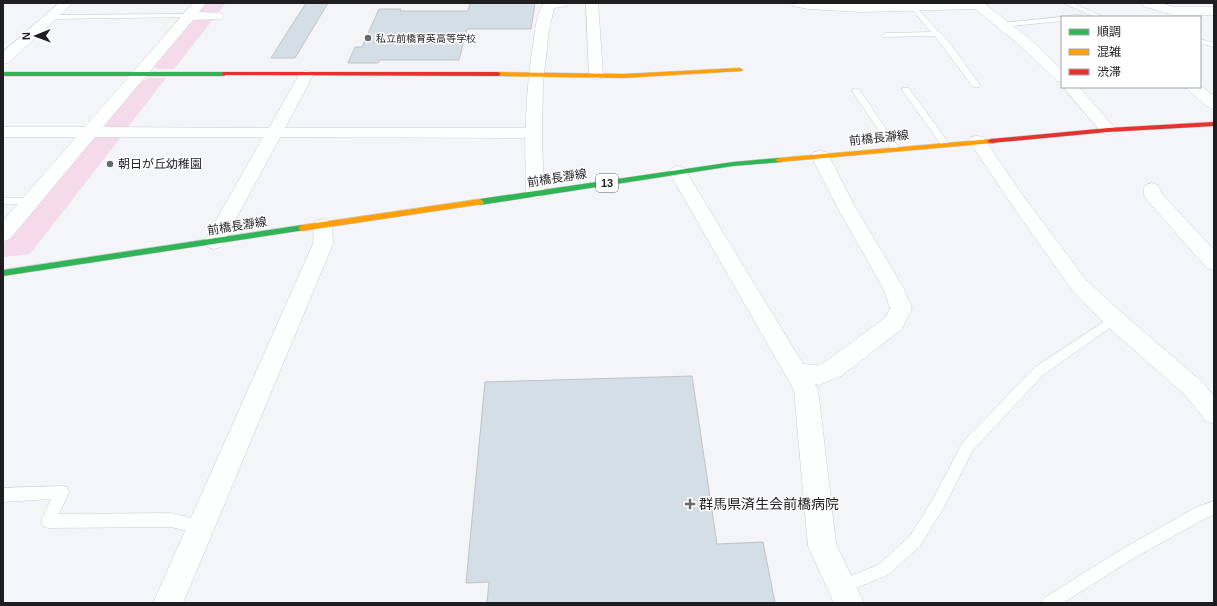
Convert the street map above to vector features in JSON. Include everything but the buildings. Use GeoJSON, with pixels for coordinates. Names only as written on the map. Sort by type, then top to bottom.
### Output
{"type":"FeatureCollection","features":[{"type":"Feature","properties":{"kind":"main road"},"geometry":{"type":"LineString","coordinates":[[3,74],[140,73],[306,75],[596,75],[695,74],[740,70]]}},
{"type":"Feature","properties":{"kind":"main road","name":"前橋長瀞線"},"geometry":{"type":"LineString","coordinates":[[3,274],[733,164],[895,148],[1108,130],[1212,126]]}},
{"type":"Feature","properties":{"kind":"street"},"geometry":{"type":"LineString","coordinates":[[3,60],[67,3]]}},
{"type":"Feature","properties":{"kind":"street"},"geometry":{"type":"LineString","coordinates":[[3,234],[200,3]]}},
{"type":"Feature","properties":{"kind":"street"},"geometry":{"type":"LineString","coordinates":[[535,193],[533,133],[537,75],[536,69],[543,24],[548,6],[562,3]]}},
{"type":"Feature","properties":{"kind":"street"},"geometry":{"type":"LineString","coordinates":[[592,3],[596,75]]}},
{"type":"Feature","properties":{"kind":"street"},"geometry":{"type":"LineString","coordinates":[[798,3],[848,7],[896,5],[913,7],[978,5],[1027,44],[1061,77]]}},
{"type":"Feature","properties":{"kind":"street"},"geometry":{"type":"LineString","coordinates":[[1148,3],[1173,11],[1210,9]]}},
{"type":"Feature","properties":{"kind":"street"},"geometry":{"type":"LineString","coordinates":[[189,16],[216,16]]}},
{"type":"Feature","properties":{"kind":"street"},"geometry":{"type":"LineString","coordinates":[[214,242],[306,75]]}},
{"type":"Feature","properties":{"kind":"street"},"geometry":{"type":"LineString","coordinates":[[1072,88],[1108,130]]}},
{"type":"Feature","properties":{"kind":"street"},"geometry":{"type":"LineString","coordinates":[[1194,88],[1214,104]]}},
{"type":"Feature","properties":{"kind":"street"},"geometry":{"type":"LineString","coordinates":[[3,132],[533,133]]}},
{"type":"Feature","properties":{"kind":"street"},"geometry":{"type":"LineString","coordinates":[[977,141],[1069,273],[1087,294],[1210,403]]}},
{"type":"Feature","properties":{"kind":"street"},"geometry":{"type":"LineString","coordinates":[[796,373],[819,375],[833,369],[894,323],[901,308],[893,287],[845,205],[820,156]]}},
{"type":"Feature","properties":{"kind":"street"},"geometry":{"type":"LineString","coordinates":[[678,172],[806,389],[822,546],[845,595]]}},
{"type":"Feature","properties":{"kind":"street"},"geometry":{"type":"LineString","coordinates":[[1152,189],[1154,196],[1214,263]]}},
{"type":"Feature","properties":{"kind":"street"},"geometry":{"type":"LineString","coordinates":[[168,603],[323,244],[323,226]]}},
{"type":"Feature","properties":{"kind":"lane"},"geometry":{"type":"LineString","coordinates":[[1066,3],[1098,16]]}},
{"type":"Feature","properties":{"kind":"lane"},"geometry":{"type":"LineString","coordinates":[[913,7],[937,34],[976,85]]}},
{"type":"Feature","properties":{"kind":"lane"},"geometry":{"type":"LineString","coordinates":[[52,17],[189,16]]}},
{"type":"Feature","properties":{"kind":"lane"},"geometry":{"type":"LineString","coordinates":[[1002,25],[1061,18]]}},
{"type":"Feature","properties":{"kind":"lane"},"geometry":{"type":"LineString","coordinates":[[886,35],[937,34]]}},
{"type":"Feature","properties":{"kind":"lane"},"geometry":{"type":"LineString","coordinates":[[1201,42],[1214,45]]}},
{"type":"Feature","properties":{"kind":"lane"},"geometry":{"type":"LineString","coordinates":[[906,90],[945,144]]}},
{"type":"Feature","properties":{"kind":"lane"},"geometry":{"type":"LineString","coordinates":[[856,91],[895,148]]}},
{"type":"Feature","properties":{"kind":"lane"},"geometry":{"type":"LineString","coordinates":[[3,201],[31,201]]}},
{"type":"Feature","properties":{"kind":"lane"},"geometry":{"type":"LineString","coordinates":[[845,595],[883,570],[915,541],[939,502],[968,446],[1039,371],[1114,318]]}},
{"type":"Feature","properties":{"kind":"lane"},"geometry":{"type":"LineString","coordinates":[[3,495],[62,492],[48,520],[171,520],[201,528]]}},
{"type":"Feature","properties":{"kind":"lane"},"geometry":{"type":"LineString","coordinates":[[1050,603],[1129,553],[1202,512],[1214,508]]}},
{"type":"Feature","properties":{"kind":"shaded area"},"geometry":{"type":"Polygon","coordinates":[[[206,3],[226,3],[219,12],[199,11],[206,3]]]}},
{"type":"Feature","properties":{"kind":"shaded area"},"geometry":{"type":"Polygon","coordinates":[[[214,18],[174,69],[157,69],[153,66],[191,21],[196,19],[214,18]]]}},
{"type":"Feature","properties":{"kind":"shaded area"},"geometry":{"type":"Polygon","coordinates":[[[150,78],[166,78],[128,127],[107,128],[105,124],[141,81],[150,78]]]}},
{"type":"Feature","properties":{"kind":"shaded area"},"geometry":{"type":"Polygon","coordinates":[[[99,136],[121,137],[30,254],[3,257],[3,244],[89,140],[99,136]]]}},
{"type":"Feature","properties":{"kind":"traffic: fast"},"geometry":{"type":"LineString","coordinates":[[3,74],[224,74]]}},
{"type":"Feature","properties":{"kind":"traffic: fast"},"geometry":{"type":"LineString","coordinates":[[480,202],[733,164],[779,160]]}},
{"type":"Feature","properties":{"kind":"traffic: fast"},"geometry":{"type":"LineString","coordinates":[[3,273],[302,228]]}},
{"type":"Feature","properties":{"kind":"traffic: slow"},"geometry":{"type":"LineString","coordinates":[[498,74],[623,76],[740,70]]}},
{"type":"Feature","properties":{"kind":"traffic: slow"},"geometry":{"type":"LineString","coordinates":[[779,160],[991,141]]}},
{"type":"Feature","properties":{"kind":"traffic: slow"},"geometry":{"type":"LineString","coordinates":[[302,228],[480,202]]}},
{"type":"Feature","properties":{"kind":"traffic: jam"},"geometry":{"type":"LineString","coordinates":[[224,74],[498,74]]}},
{"type":"Feature","properties":{"kind":"traffic: jam"},"geometry":{"type":"LineString","coordinates":[[991,141],[1108,130],[1214,124]]}},
{"type":"Feature","properties":{"kind":"place","name":"私立前橋育英高等学校"},"geometry":{"type":"Point","coordinates":[368,38]}},
{"type":"Feature","properties":{"kind":"place","name":"朝日が丘幼稚園"},"geometry":{"type":"Point","coordinates":[110,164]}},
{"type":"Feature","properties":{"kind":"place","name":"群馬県済生会前橋病院"},"geometry":{"type":"Point","coordinates":[690,504]}}]}
